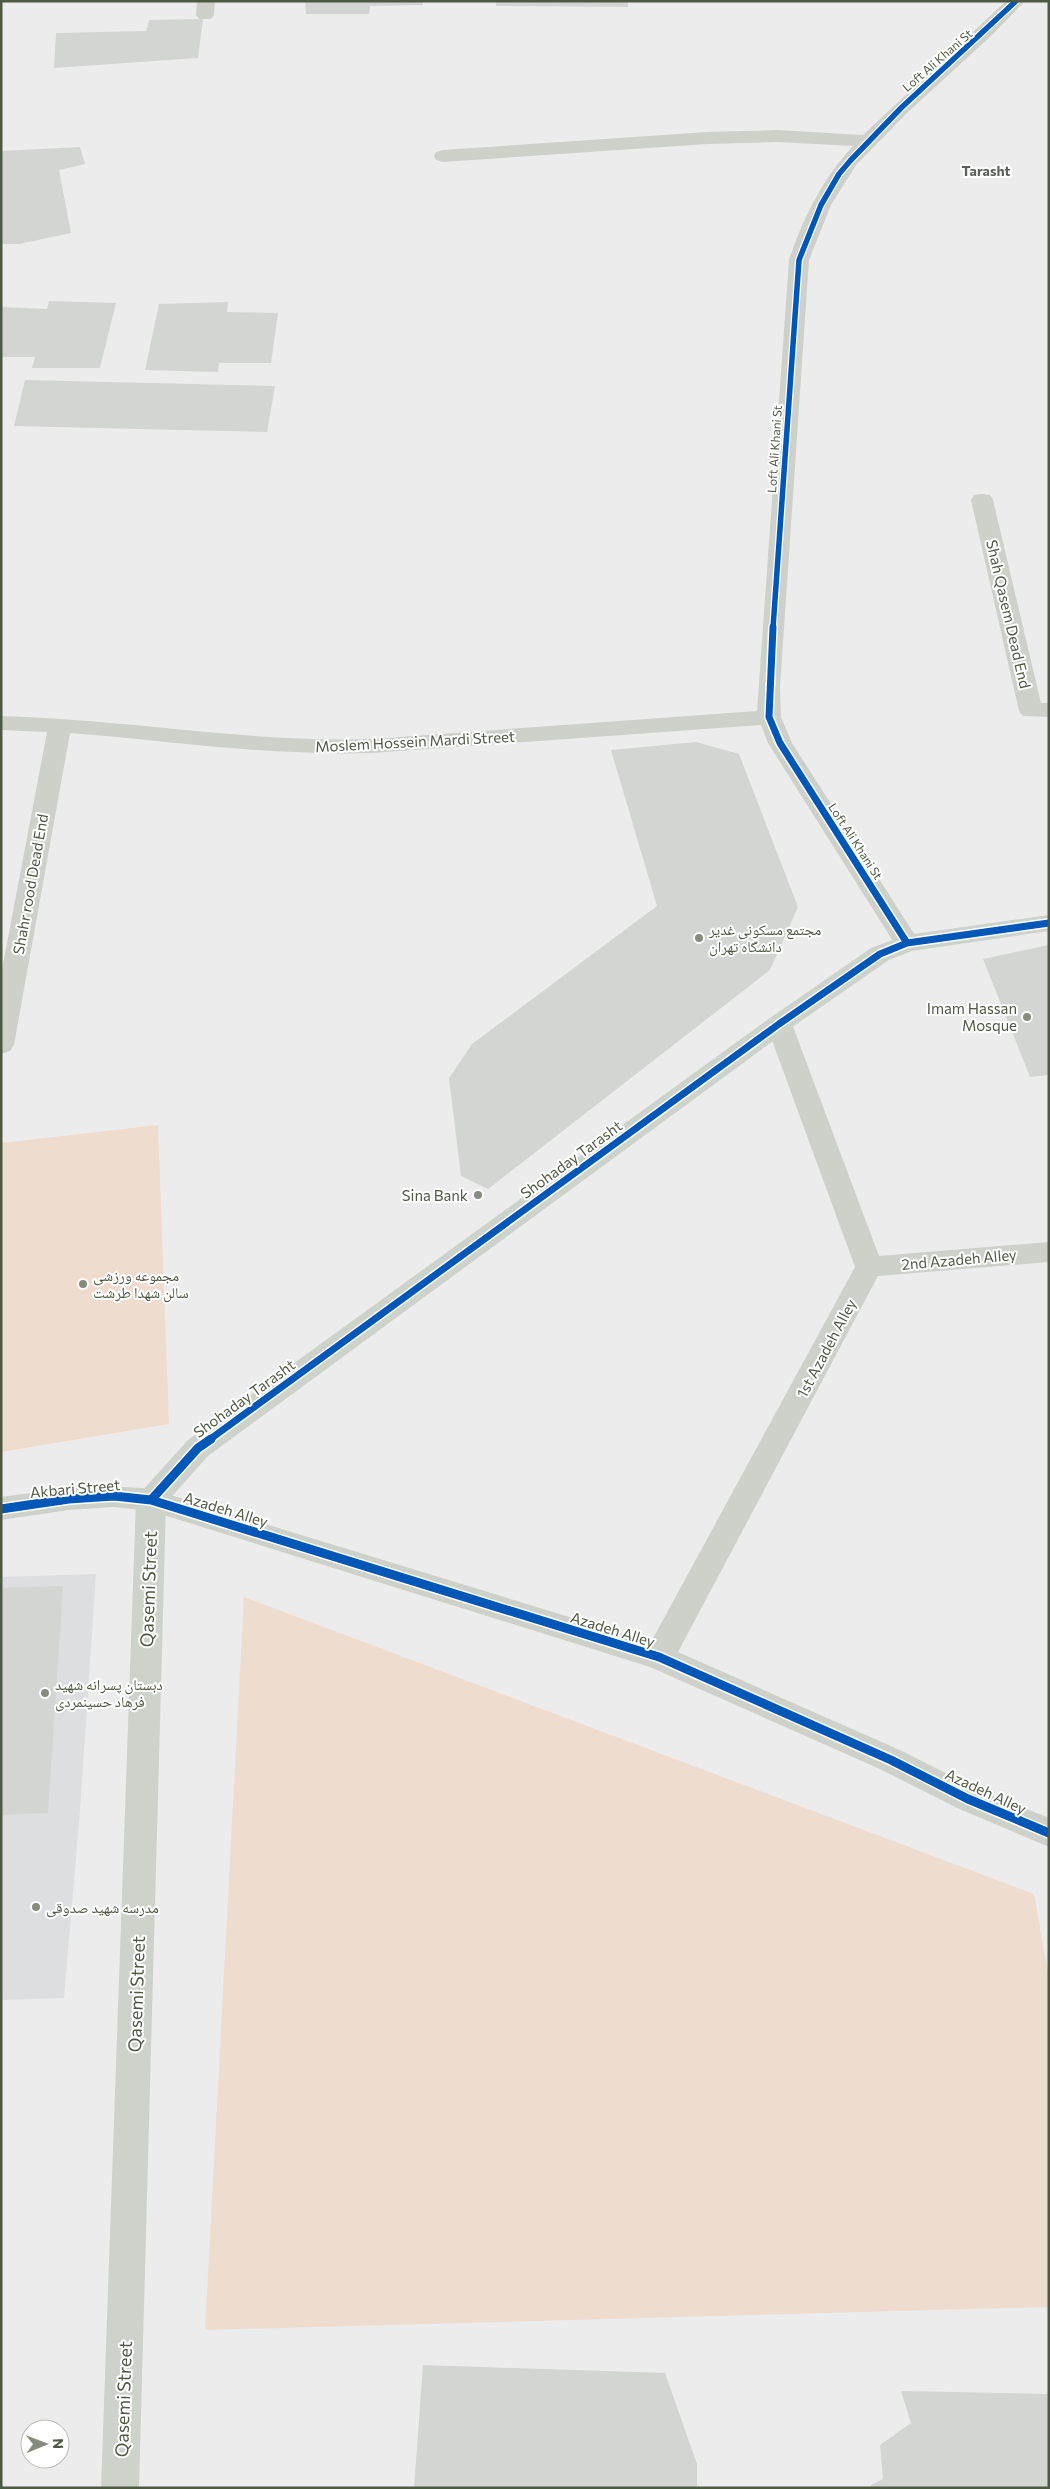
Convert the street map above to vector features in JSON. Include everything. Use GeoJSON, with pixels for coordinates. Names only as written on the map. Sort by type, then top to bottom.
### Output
{"type":"FeatureCollection","features":[{"type":"Feature","properties":{"kind":"street","name":"Loft Ali Khani St"},"geometry":{"type":"LineString","coordinates":[[908,943],[780,743],[769,717],[769,677],[799,260],[807,232],[840,174],[868,141],[916,93],[986,32],[1016,1]]}},
{"type":"Feature","properties":{"kind":"street"},"geometry":{"type":"LineString","coordinates":[[443,156],[708,138],[777,136],[868,141]]}},
{"type":"Feature","properties":{"kind":"street","name":"Shah Qasem Dead End"},"geometry":{"type":"LineString","coordinates":[[982,500],[1031,711],[1049,710]]}},
{"type":"Feature","properties":{"kind":"street","name":"Moslem Hossein Mardi Street"},"geometry":{"type":"LineString","coordinates":[[1,723],[60,724],[278,746],[328,747],[372,746],[769,717]]}},
{"type":"Feature","properties":{"kind":"street","name":"Shahr rood Dead End"},"geometry":{"type":"LineString","coordinates":[[1,1045],[60,724]]}},
{"type":"Feature","properties":{"kind":"street","name":"Shohaday Tarasht"},"geometry":{"type":"LineString","coordinates":[[151,1500],[198,1448],[779,1024],[880,954],[908,943],[1049,923]]}},
{"type":"Feature","properties":{"kind":"street"},"geometry":{"type":"LineString","coordinates":[[779,1024],[869,1267]]}},
{"type":"Feature","properties":{"kind":"street","name":"2nd Azadeh Alley"},"geometry":{"type":"LineString","coordinates":[[869,1267],[1049,1252]]}},
{"type":"Feature","properties":{"kind":"street","name":"1st Azadeh Alley"},"geometry":{"type":"LineString","coordinates":[[659,1657],[869,1267]]}},
{"type":"Feature","properties":{"kind":"street","name":"Akbari Street"},"geometry":{"type":"LineString","coordinates":[[1,1509],[69,1499],[114,1496],[151,1500]]}},
{"type":"Feature","properties":{"kind":"street","name":"Azadeh Alley"},"geometry":{"type":"LineString","coordinates":[[151,1500],[659,1657],[891,1760],[968,1799],[1049,1833]]}},
{"type":"Feature","properties":{"kind":"street","name":"Qasemi Street"},"geometry":{"type":"LineString","coordinates":[[120,2488],[151,1500]]}},
{"type":"Feature","properties":{"kind":"shaded area","name":"مجموعه ورزشی سالن شهدا طرشت"},"geometry":{"type":"Polygon","coordinates":[[[158,1125],[169,1424],[1,1452],[1,1143],[158,1125]]]}},
{"type":"Feature","properties":{"kind":"shaded area","name":"دبستان پسرانه شهيد فرهاد حسينمردی"},"geometry":{"type":"Polygon","coordinates":[[[96,1574],[80,1810],[64,1998],[1,2000],[1,1577],[96,1574]]]}},
{"type":"Feature","properties":{"kind":"shaded area"},"geometry":{"type":"Polygon","coordinates":[[[244,1597],[1034,1894],[1049,1978],[1049,2307],[205,2330],[244,1597]]]}},
{"type":"Feature","properties":{"kind":"building"},"geometry":{"type":"Polygon","coordinates":[[[305,1],[423,1],[423,5],[370,6],[369,14],[306,14],[305,1]]]}},
{"type":"Feature","properties":{"kind":"building"},"geometry":{"type":"Polygon","coordinates":[[[496,1],[628,1],[628,7],[496,6],[496,1]]]}},
{"type":"Feature","properties":{"kind":"building"},"geometry":{"type":"Polygon","coordinates":[[[203,19],[198,58],[54,68],[56,33],[146,31],[149,20],[203,19]]]}},
{"type":"Feature","properties":{"kind":"building"},"geometry":{"type":"Polygon","coordinates":[[[80,147],[85,164],[59,170],[71,233],[19,244],[1,244],[1,151],[80,147]]]}},
{"type":"Feature","properties":{"kind":"building"},"geometry":{"type":"Polygon","coordinates":[[[49,301],[116,303],[100,368],[32,368],[35,357],[1,357],[1,307],[47,309],[49,301]]]}},
{"type":"Feature","properties":{"kind":"building"},"geometry":{"type":"Polygon","coordinates":[[[228,302],[227,312],[278,313],[271,363],[219,363],[218,372],[145,370],[159,304],[228,302]]]}},
{"type":"Feature","properties":{"kind":"building"},"geometry":{"type":"Polygon","coordinates":[[[25,380],[275,386],[267,432],[14,426],[25,380]]]}},
{"type":"Feature","properties":{"kind":"building","name":"مجتمع مسکونی غدیر دانشگاه تهران"},"geometry":{"type":"Polygon","coordinates":[[[696,742],[739,754],[798,907],[770,970],[488,1189],[461,1176],[449,1078],[472,1044],[657,906],[611,750],[696,742]]]}},
{"type":"Feature","properties":{"kind":"building","name":"Imam Hassan Mosque"},"geometry":{"type":"Polygon","coordinates":[[[1049,945],[1049,1075],[1030,1077],[983,959],[1049,945]]]}},
{"type":"Feature","properties":{"kind":"building"},"geometry":{"type":"Polygon","coordinates":[[[63,1586],[48,1813],[1,1815],[1,1588],[63,1586]]]}},
{"type":"Feature","properties":{"kind":"building"},"geometry":{"type":"Polygon","coordinates":[[[423,2365],[665,2373],[697,2464],[697,2488],[414,2488],[423,2365]]]}},
{"type":"Feature","properties":{"kind":"building"},"geometry":{"type":"Polygon","coordinates":[[[901,2391],[1049,2394],[1049,2488],[871,2488],[871,2485],[883,2479],[880,2445],[911,2423],[901,2391]]]}},
{"type":"Feature","properties":{"kind":"cycle path"},"geometry":{"type":"LineString","coordinates":[[907,943],[780,743],[769,717],[769,687],[799,260],[821,205],[839,174],[867,142],[901,108],[1016,1]]}},
{"type":"Feature","properties":{"kind":"cycle path"},"geometry":{"type":"LineString","coordinates":[[151,1500],[198,1448],[779,1024],[880,954],[907,943],[1049,923]]}},
{"type":"Feature","properties":{"kind":"cycle path"},"geometry":{"type":"LineString","coordinates":[[1,1509],[69,1499],[114,1496],[151,1500],[659,1657],[891,1760],[968,1799],[1049,1833]]}},
{"type":"Feature","properties":{"kind":"place","name":"مجتمع مسکونی غدیر دانشگاه تهران"},"geometry":{"type":"Point","coordinates":[699,938]}},
{"type":"Feature","properties":{"kind":"place","name":"Imam Hassan Mosque"},"geometry":{"type":"Point","coordinates":[1027,1017]}},
{"type":"Feature","properties":{"kind":"place","name":"Sina Bank"},"geometry":{"type":"Point","coordinates":[478,1195]}},
{"type":"Feature","properties":{"kind":"place","name":"مجموعه ورزشی سالن شهدا طرشت"},"geometry":{"type":"Point","coordinates":[83,1284]}},
{"type":"Feature","properties":{"kind":"place","name":"دبستان پسرانه شهيد فرهاد حسينمردی"},"geometry":{"type":"Point","coordinates":[45,1693]}},
{"type":"Feature","properties":{"kind":"place","name":"مدرسه شهید صدوقی"},"geometry":{"type":"Point","coordinates":[36,1907]}},
{"type":"Feature","properties":{"kind":"district","name":"Tarasht"},"geometry":{"type":"Point","coordinates":[986,170]}}]}
